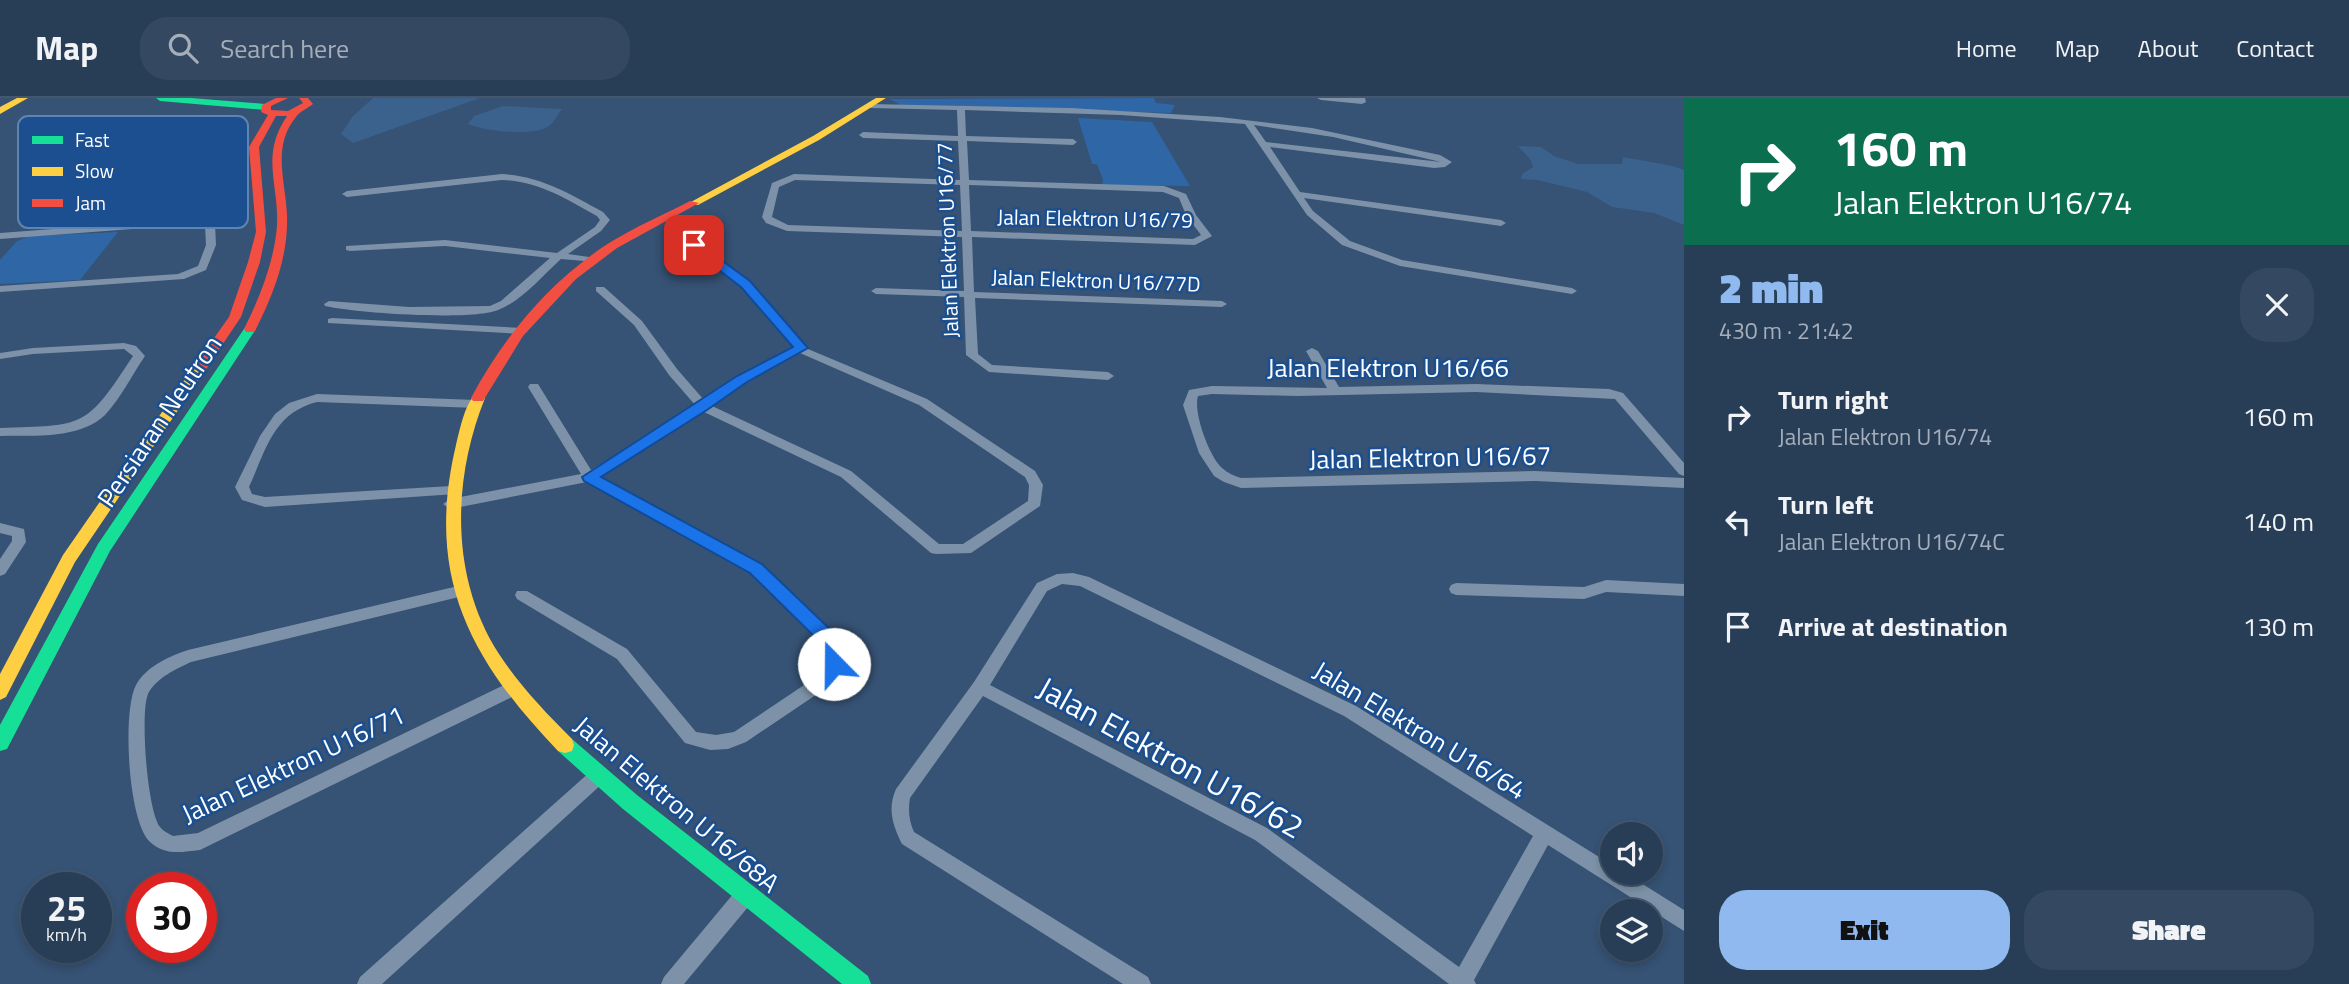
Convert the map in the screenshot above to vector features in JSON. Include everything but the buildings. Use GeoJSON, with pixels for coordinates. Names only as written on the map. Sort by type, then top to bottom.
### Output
{"type":"FeatureCollection","features":[{"type":"Feature","properties":{"kind":"street"},"geometry":{"type":"LineString","coordinates":[[0,111],[24,98]]}},
{"type":"Feature","properties":{"kind":"street"},"geometry":{"type":"LineString","coordinates":[[160,98],[298,105]]}},
{"type":"Feature","properties":{"kind":"street"},"geometry":{"type":"LineString","coordinates":[[242,98],[274,105]]}},
{"type":"Feature","properties":{"kind":"street"},"geometry":{"type":"LineString","coordinates":[[1321,98],[1358,101]]}},
{"type":"Feature","properties":{"kind":"street"},"geometry":{"type":"LineString","coordinates":[[877,102],[1177,116],[1248,122],[1305,129],[1437,157],[1448,162],[1434,165],[1263,144]]}},
{"type":"Feature","properties":{"kind":"street","name":"Jalan Elektron U16/68A"},"geometry":{"type":"LineString","coordinates":[[860,984],[597,776],[510,690],[488,656],[458,592],[452,560],[451,497],[476,404],[522,331],[548,299],[592,260],[623,239],[751,174],[877,102]]}},
{"type":"Feature","properties":{"kind":"street","name":"Persiaran Neutron"},"geometry":{"type":"LineString","coordinates":[[0,692],[69,559],[235,317],[261,232],[254,147],[274,105]]}},
{"type":"Feature","properties":{"kind":"street","name":"Persiaran Neutron"},"geometry":{"type":"LineString","coordinates":[[0,743],[97,559],[185,421],[227,369],[259,313],[275,267],[280,241],[282,209],[273,164],[273,146],[277,135],[298,105]]}},
{"type":"Feature","properties":{"kind":"street","name":"Jalan Elektron U16/77"},"geometry":{"type":"LineString","coordinates":[[961,108],[972,355],[989,368],[1108,376]]}},
{"type":"Feature","properties":{"kind":"street"},"geometry":{"type":"LineString","coordinates":[[1248,122],[1310,213],[1332,234],[1364,252],[1427,268],[1572,291]]}},
{"type":"Feature","properties":{"kind":"street"},"geometry":{"type":"LineString","coordinates":[[863,135],[1073,142]]}},
{"type":"Feature","properties":{"kind":"street"},"geometry":{"type":"LineString","coordinates":[[329,304],[341,307],[477,311],[492,309],[505,303],[559,256],[604,223],[600,214],[540,181],[524,177],[502,177],[347,194]]}},
{"type":"Feature","properties":{"kind":"street"},"geometry":{"type":"LineString","coordinates":[[964,183],[793,177],[775,185],[767,217],[769,221],[787,228],[966,234]]}},
{"type":"Feature","properties":{"kind":"street","name":"Jalan Elektron U16/79"},"geometry":{"type":"LineString","coordinates":[[964,183],[1164,189],[1183,196],[1191,215],[1207,236],[1195,242],[966,234]]}},
{"type":"Feature","properties":{"kind":"street"},"geometry":{"type":"LineString","coordinates":[[1297,194],[1501,223]]}},
{"type":"Feature","properties":{"kind":"street"},"geometry":{"type":"LineString","coordinates":[[0,236],[106,228]]}},
{"type":"Feature","properties":{"kind":"street"},"geometry":{"type":"LineString","coordinates":[[0,289],[180,277],[202,268],[211,245],[210,228]]}},
{"type":"Feature","properties":{"kind":"street"},"geometry":{"type":"LineString","coordinates":[[350,248],[445,243],[592,260]]}},
{"type":"Feature","properties":{"kind":"street"},"geometry":{"type":"LineString","coordinates":[[600,289],[638,323],[702,407],[846,474],[936,549],[966,549],[1035,503],[1036,485],[1030,474],[923,402],[801,348],[745,284],[694,245]]}},
{"type":"Feature","properties":{"kind":"street","name":"Jalan Elektron U16/77D"},"geometry":{"type":"LineString","coordinates":[[876,291],[1222,304]]}},
{"type":"Feature","properties":{"kind":"street"},"geometry":{"type":"LineString","coordinates":[[332,321],[522,331]]}},
{"type":"Feature","properties":{"kind":"street"},"geometry":{"type":"LineString","coordinates":[[0,356],[33,351],[124,346],[132,348],[139,356],[100,413],[85,422],[71,427],[0,432]]}},
{"type":"Feature","properties":{"kind":"street"},"geometry":{"type":"LineString","coordinates":[[476,404],[317,398],[301,402],[284,412],[260,448],[242,487],[247,497],[265,502],[451,497],[589,477],[742,379],[801,348]]}},
{"type":"Feature","properties":{"kind":"street"},"geometry":{"type":"LineString","coordinates":[[1312,351],[1335,391]]}},
{"type":"Feature","properties":{"kind":"street"},"geometry":{"type":"LineString","coordinates":[[522,595],[622,654],[691,738],[707,743],[728,743],[740,737],[829,677],[834,664],[833,650],[827,637],[756,568],[589,477],[534,387]]}},
{"type":"Feature","properties":{"kind":"street","name":"Jalan Elektron U16/66"},"geometry":{"type":"LineString","coordinates":[[1201,439],[1189,405],[1192,393],[1212,390],[1476,388],[1599,391],[1619,396],[1684,471]]}},
{"type":"Feature","properties":{"kind":"street","name":"Jalan Elektron U16/67"},"geometry":{"type":"LineString","coordinates":[[1201,439],[1217,475],[1241,483],[1535,476],[1684,483]]}},
{"type":"Feature","properties":{"kind":"street"},"geometry":{"type":"LineString","coordinates":[[0,528],[19,533],[19,542],[0,570]]}},
{"type":"Feature","properties":{"kind":"street","name":"Jalan Elektron U16/64"},"geometry":{"type":"LineString","coordinates":[[980,687],[1042,587],[1049,581],[1061,578],[1084,581],[1350,711],[1684,920]]}},
{"type":"Feature","properties":{"kind":"street"},"geometry":{"type":"LineString","coordinates":[[1456,589],[1584,593],[1606,586],[1684,590]]}},
{"type":"Feature","properties":{"kind":"street","name":"Jalan Elektron U16/71"},"geometry":{"type":"LineString","coordinates":[[458,592],[188,656],[157,673],[139,697],[137,738],[139,782],[153,832],[171,845],[200,841],[510,690]]}},
{"type":"Feature","properties":{"kind":"street"},"geometry":{"type":"LineString","coordinates":[[980,687],[902,795],[899,809],[901,824],[908,838],[1141,984]]}},
{"type":"Feature","properties":{"kind":"street","name":"Jalan Elektron U16/62"},"geometry":{"type":"LineString","coordinates":[[980,687],[1261,834],[1463,983]]}},
{"type":"Feature","properties":{"kind":"street"},"geometry":{"type":"LineString","coordinates":[[367,984],[597,776]]}},
{"type":"Feature","properties":{"kind":"street"},"geometry":{"type":"LineString","coordinates":[[1463,983],[1544,834]]}},
{"type":"Feature","properties":{"kind":"street"},"geometry":{"type":"LineString","coordinates":[[671,984],[746,894]]}},
{"type":"Feature","properties":{"kind":"shaded area"},"geometry":{"type":"Polygon","coordinates":[[[373,98],[480,98],[353,143],[341,134],[353,116],[373,98]]]}},
{"type":"Feature","properties":{"kind":"shaded area"},"geometry":{"type":"Polygon","coordinates":[[[1154,98],[1156,103],[1175,105],[1171,113],[901,105],[889,99],[1154,98]]]}},
{"type":"Feature","properties":{"kind":"shaded area"},"geometry":{"type":"Polygon","coordinates":[[[503,106],[562,109],[549,126],[532,131],[496,131],[468,124],[474,116],[503,106]]]}},
{"type":"Feature","properties":{"kind":"shaded area"},"geometry":{"type":"Polygon","coordinates":[[[1078,118],[1152,122],[1190,186],[1102,185],[1103,180],[1097,164],[1092,164],[1078,118]]]}},
{"type":"Feature","properties":{"kind":"shaded area"},"geometry":{"type":"Polygon","coordinates":[[[1518,146],[1541,147],[1554,156],[1578,164],[1622,164],[1623,157],[1684,170],[1684,225],[1654,213],[1612,207],[1587,192],[1537,180],[1521,179],[1522,174],[1533,167],[1530,159],[1518,146]]]}},
{"type":"Feature","properties":{"kind":"shaded area"},"geometry":{"type":"Polygon","coordinates":[[[118,232],[80,280],[0,284],[0,260],[17,241],[29,236],[118,232]]]}},
{"type":"Feature","properties":{"kind":"traffic: fast"},"geometry":{"type":"LineString","coordinates":[[160,98],[265,107]]}},
{"type":"Feature","properties":{"kind":"traffic: fast"},"geometry":{"type":"LineString","coordinates":[[0,743],[104,548],[250,329]]}},
{"type":"Feature","properties":{"kind":"traffic: fast"},"geometry":{"type":"LineString","coordinates":[[565,745],[630,802],[860,984]]}},
{"type":"Feature","properties":{"kind":"traffic: slow"},"geometry":{"type":"LineString","coordinates":[[0,111],[24,98]]}},
{"type":"Feature","properties":{"kind":"traffic: slow"},"geometry":{"type":"LineString","coordinates":[[694,203],[816,138],[882,98]]}},
{"type":"Feature","properties":{"kind":"traffic: slow"},"geometry":{"type":"LineString","coordinates":[[0,692],[69,559],[201,366]]}},
{"type":"Feature","properties":{"kind":"traffic: slow"},"geometry":{"type":"LineString","coordinates":[[478,398],[470,418],[456,481],[453,521],[455,558],[463,593],[475,626],[492,658],[513,688],[565,745]]}},
{"type":"Feature","properties":{"kind":"traffic: jam"},"geometry":{"type":"LineString","coordinates":[[284,98],[267,105],[266,112],[293,112],[308,104],[303,98]]}},
{"type":"Feature","properties":{"kind":"traffic: jam"},"geometry":{"type":"LineString","coordinates":[[250,329],[266,292],[278,253],[282,209],[276,155],[278,142],[294,112]]}},
{"type":"Feature","properties":{"kind":"traffic: jam"},"geometry":{"type":"LineString","coordinates":[[201,366],[235,317],[254,262],[261,232],[254,147],[273,114]]}},
{"type":"Feature","properties":{"kind":"traffic: jam"},"geometry":{"type":"LineString","coordinates":[[478,398],[518,333],[553,294],[592,260],[613,246],[694,203]]}},
{"type":"Feature","properties":{"kind":"route"},"geometry":{"type":"LineString","coordinates":[[694,245],[745,284],[801,348],[742,379],[589,477],[756,568],[827,637],[833,650],[834,664]]}}]}
